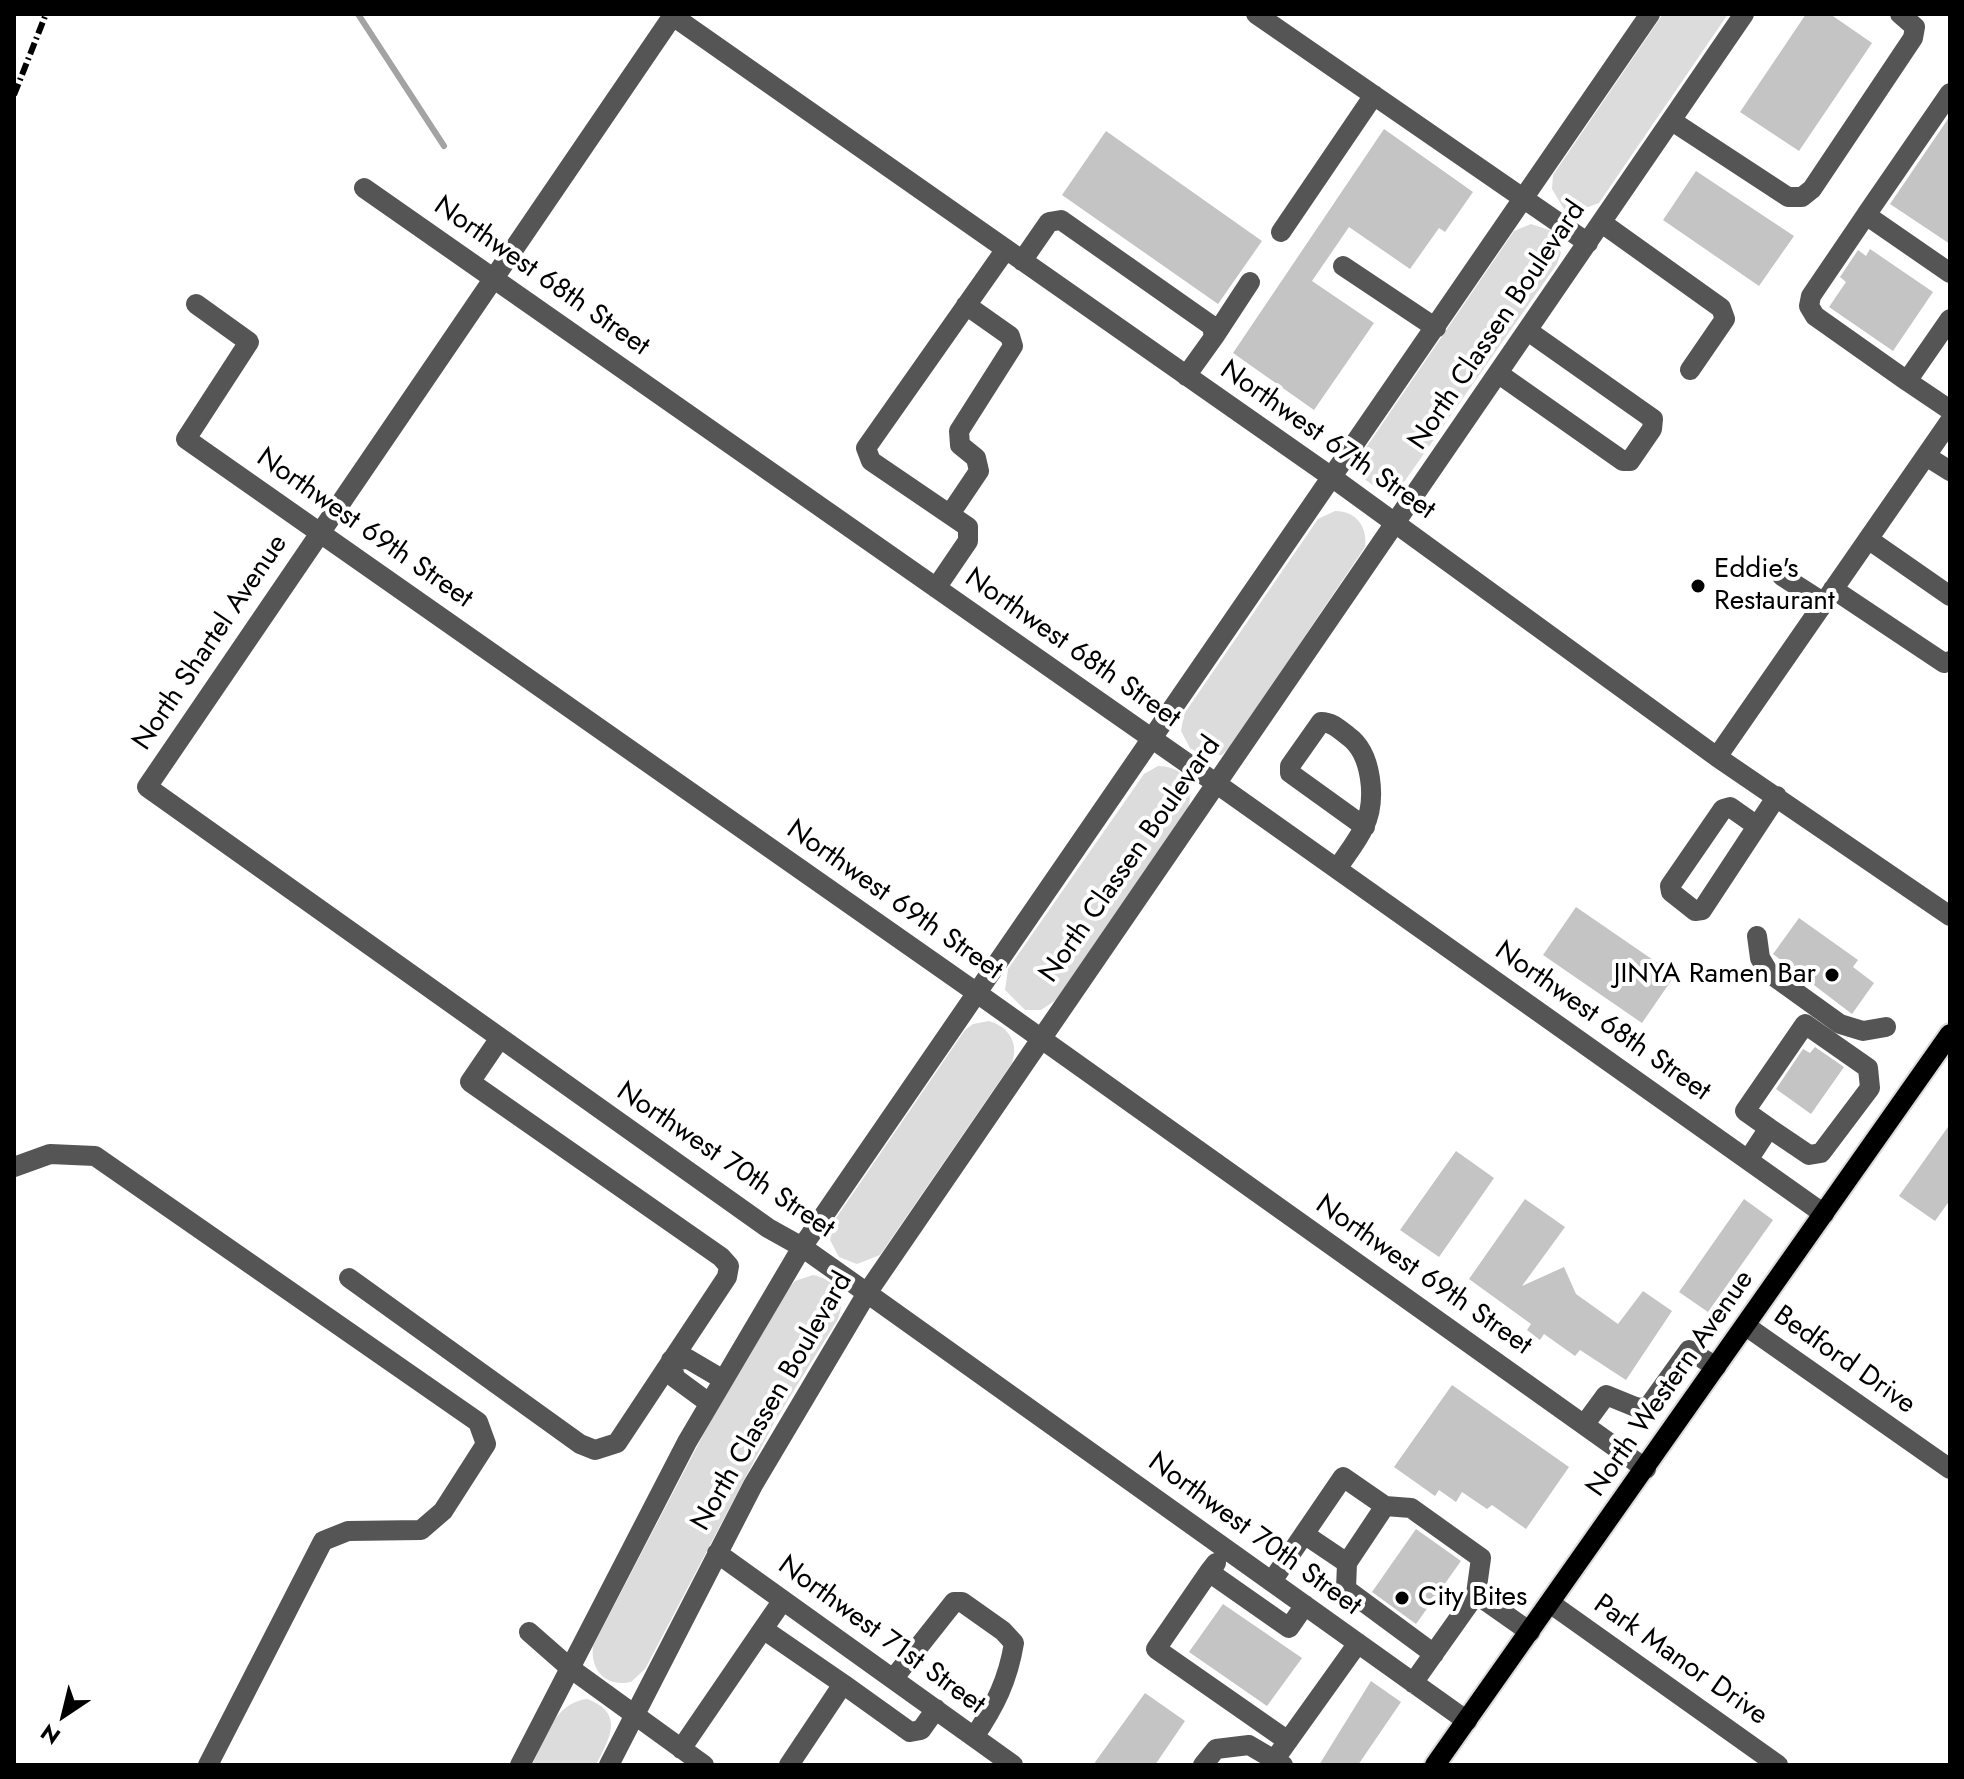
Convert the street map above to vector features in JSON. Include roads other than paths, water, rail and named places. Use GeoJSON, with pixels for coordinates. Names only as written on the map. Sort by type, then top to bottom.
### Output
{"type":"FeatureCollection","features":[{"type":"Feature","properties":{"kind":"main road","name":"North Western Avenue"},"geometry":{"type":"LineString","coordinates":[[1435,1765],[1947,1044]]}},
{"type":"Feature","properties":{"kind":"street"},"geometry":{"type":"LineString","coordinates":[[1256,14],[1588,243]]}},
{"type":"Feature","properties":{"kind":"street","name":"North Classen Boulevard"},"geometry":{"type":"LineString","coordinates":[[520,1765],[722,1379],[802,1247],[1650,14]]}},
{"type":"Feature","properties":{"kind":"street","name":"North Classen Boulevard"},"geometry":{"type":"LineString","coordinates":[[609,1765],[717,1553],[793,1414],[867,1293],[1744,14]]}},
{"type":"Feature","properties":{"kind":"street"},"geometry":{"type":"LineString","coordinates":[[1672,121],[1788,197],[1802,197],[1812,189],[1913,38],[1915,27],[1900,14]]}},
{"type":"Feature","properties":{"kind":"street","name":"Northwest 67th Street"},"geometry":{"type":"LineString","coordinates":[[672,15],[1333,478],[1717,757],[1950,916]]}},
{"type":"Feature","properties":{"kind":"street","name":"North Shartel Avenue"},"geometry":{"type":"LineString","coordinates":[[147,787],[672,15]]}},
{"type":"Feature","properties":{"kind":"street"},"geometry":{"type":"LineString","coordinates":[[1950,93],[1811,296],[1809,306],[1815,316],[1950,410]]}},
{"type":"Feature","properties":{"kind":"street"},"geometry":{"type":"LineString","coordinates":[[1281,232],[1374,95]]}},
{"type":"Feature","properties":{"kind":"street","name":"Northwest 68th Street"},"geometry":{"type":"LineString","coordinates":[[364,188],[1217,784],[1824,1214]]}},
{"type":"Feature","properties":{"kind":"street"},"geometry":{"type":"LineString","coordinates":[[1866,215],[1950,273]]}},
{"type":"Feature","properties":{"kind":"street"},"geometry":{"type":"LineString","coordinates":[[936,588],[971,533],[963,522],[871,461],[866,448],[966,305],[1049,222],[1061,220],[1212,326],[1214,337]]}},
{"type":"Feature","properties":{"kind":"street"},"geometry":{"type":"LineString","coordinates":[[1602,223],[1721,308],[1725,319],[1690,370]]}},
{"type":"Feature","properties":{"kind":"street"},"geometry":{"type":"LineString","coordinates":[[1343,266],[1436,328]]}},
{"type":"Feature","properties":{"kind":"street"},"geometry":{"type":"LineString","coordinates":[[1186,376],[1250,282]]}},
{"type":"Feature","properties":{"kind":"street","name":"Northwest 69th Street"},"geometry":{"type":"LineString","coordinates":[[196,304],[249,342],[186,439],[977,993],[1646,1469]]}},
{"type":"Feature","properties":{"kind":"street"},"geometry":{"type":"LineString","coordinates":[[950,514],[979,471],[976,458],[960,445],[959,431],[1013,346],[1010,336],[966,305]]}},
{"type":"Feature","properties":{"kind":"street"},"geometry":{"type":"LineString","coordinates":[[1907,381],[1950,319]]}},
{"type":"Feature","properties":{"kind":"street"},"geometry":{"type":"LineString","coordinates":[[1499,374],[1623,461],[1630,461],[1652,429],[1653,419],[1528,331]]}},
{"type":"Feature","properties":{"kind":"street"},"geometry":{"type":"LineString","coordinates":[[1717,757],[1950,421]]}},
{"type":"Feature","properties":{"kind":"street"},"geometry":{"type":"LineString","coordinates":[[1926,456],[1950,471]]}},
{"type":"Feature","properties":{"kind":"street"},"geometry":{"type":"LineString","coordinates":[[1868,539],[1947,586]]}},
{"type":"Feature","properties":{"kind":"street"},"geometry":{"type":"LineString","coordinates":[[1782,576],[1828,596],[1944,663],[1950,661]]}},
{"type":"Feature","properties":{"kind":"street"},"geometry":{"type":"LineString","coordinates":[[1337,869],[1365,827],[1371,806],[1366,756],[1361,745],[1329,722],[1321,722],[1290,766],[1290,773],[1365,827]]}},
{"type":"Feature","properties":{"kind":"street","name":"Northwest 70th Street"},"geometry":{"type":"LineString","coordinates":[[147,787],[768,1228],[802,1247],[1467,1721]]}},
{"type":"Feature","properties":{"kind":"street"},"geometry":{"type":"LineString","coordinates":[[1757,826],[1730,807],[1723,809],[1670,886],[1671,892],[1695,911],[1702,910],[1777,796]]}},
{"type":"Feature","properties":{"kind":"street"},"geometry":{"type":"LineString","coordinates":[[1757,936],[1760,958],[1769,973],[1840,1024],[1863,1031],[1886,1027]]}},
{"type":"Feature","properties":{"kind":"street"},"geometry":{"type":"LineString","coordinates":[[1805,1024],[1868,1068],[1870,1088],[1821,1153],[1809,1155],[1769,1128],[1745,1111],[1805,1024]]}},
{"type":"Feature","properties":{"kind":"street"},"geometry":{"type":"LineString","coordinates":[[349,1278],[580,1444],[595,1450],[617,1443],[727,1277],[729,1266],[721,1257],[470,1082],[500,1038]]}},
{"type":"Feature","properties":{"kind":"street"},"geometry":{"type":"LineString","coordinates":[[1748,1160],[1769,1128]]}},
{"type":"Feature","properties":{"kind":"street"},"geometry":{"type":"LineString","coordinates":[[14,1167],[50,1154],[95,1156],[478,1422],[486,1444],[443,1511],[421,1530],[348,1531],[323,1541],[208,1765]]}},
{"type":"Feature","properties":{"kind":"street","name":"Bedford Drive"},"geometry":{"type":"LineString","coordinates":[[1746,1326],[1950,1469]]}},
{"type":"Feature","properties":{"kind":"street"},"geometry":{"type":"LineString","coordinates":[[1584,1425],[1606,1395],[1638,1408],[1648,1407],[1689,1350],[1716,1367]]}},
{"type":"Feature","properties":{"kind":"street"},"geometry":{"type":"LineString","coordinates":[[671,1360],[688,1359],[722,1379]]}},
{"type":"Feature","properties":{"kind":"street"},"geometry":{"type":"LineString","coordinates":[[671,1360],[675,1378],[709,1403]]}},
{"type":"Feature","properties":{"kind":"street"},"geometry":{"type":"LineString","coordinates":[[1272,1581],[1343,1477],[1385,1506],[1411,1508],[1481,1558],[1476,1594],[1413,1683]]}},
{"type":"Feature","properties":{"kind":"street"},"geometry":{"type":"LineString","coordinates":[[1385,1506],[1347,1563],[1346,1589],[1434,1654]]}},
{"type":"Feature","properties":{"kind":"street"},"geometry":{"type":"LineString","coordinates":[[1304,1534],[1347,1563]]}},
{"type":"Feature","properties":{"kind":"street"},"geometry":{"type":"LineString","coordinates":[[1225,1549],[1156,1649],[1288,1741]]}},
{"type":"Feature","properties":{"kind":"street","name":"Northwest 71st Street"},"geometry":{"type":"LineString","coordinates":[[717,1553],[1013,1765]]}},
{"type":"Feature","properties":{"kind":"street"},"geometry":{"type":"LineString","coordinates":[[1209,1572],[1289,1628],[1305,1605]]}},
{"type":"Feature","properties":{"kind":"street"},"geometry":{"type":"LineString","coordinates":[[1476,1594],[1530,1632]]}},
{"type":"Feature","properties":{"kind":"street"},"geometry":{"type":"LineString","coordinates":[[681,1749],[783,1600]]}},
{"type":"Feature","properties":{"kind":"street"},"geometry":{"type":"LineString","coordinates":[[893,1679],[954,1602],[962,1602],[1003,1631],[1014,1643],[1010,1665],[998,1703],[974,1737]]}},
{"type":"Feature","properties":{"kind":"street","name":"Park Manor Drive"},"geometry":{"type":"LineString","coordinates":[[1550,1603],[1778,1765]]}},
{"type":"Feature","properties":{"kind":"street"},"geometry":{"type":"LineString","coordinates":[[763,1629],[910,1732],[921,1730],[936,1709]]}},
{"type":"Feature","properties":{"kind":"street"},"geometry":{"type":"LineString","coordinates":[[529,1632],[570,1668],[704,1765]]}},
{"type":"Feature","properties":{"kind":"street"},"geometry":{"type":"LineString","coordinates":[[1203,1765],[1216,1749],[1249,1745],[1279,1762],[1288,1741],[1358,1643]]}},
{"type":"Feature","properties":{"kind":"street"},"geometry":{"type":"LineString","coordinates":[[789,1765],[843,1684]]}},
{"type":"Feature","properties":{"kind":"waterway"},"geometry":{"type":"LineString","coordinates":[[358,14],[444,146]]}},
{"type":"Feature","properties":{"kind":"railway"},"geometry":{"type":"LineString","coordinates":[[14,95],[46,14]]}},
{"type":"Feature","properties":{"kind":"place","name":"Eddie's Restaurant"},"geometry":{"type":"Point","coordinates":[1698,586]}},
{"type":"Feature","properties":{"kind":"place","name":"JINYA Ramen Bar"},"geometry":{"type":"Point","coordinates":[1832,975]}},
{"type":"Feature","properties":{"kind":"place","name":"City Bites"},"geometry":{"type":"Point","coordinates":[1402,1598]}}]}
